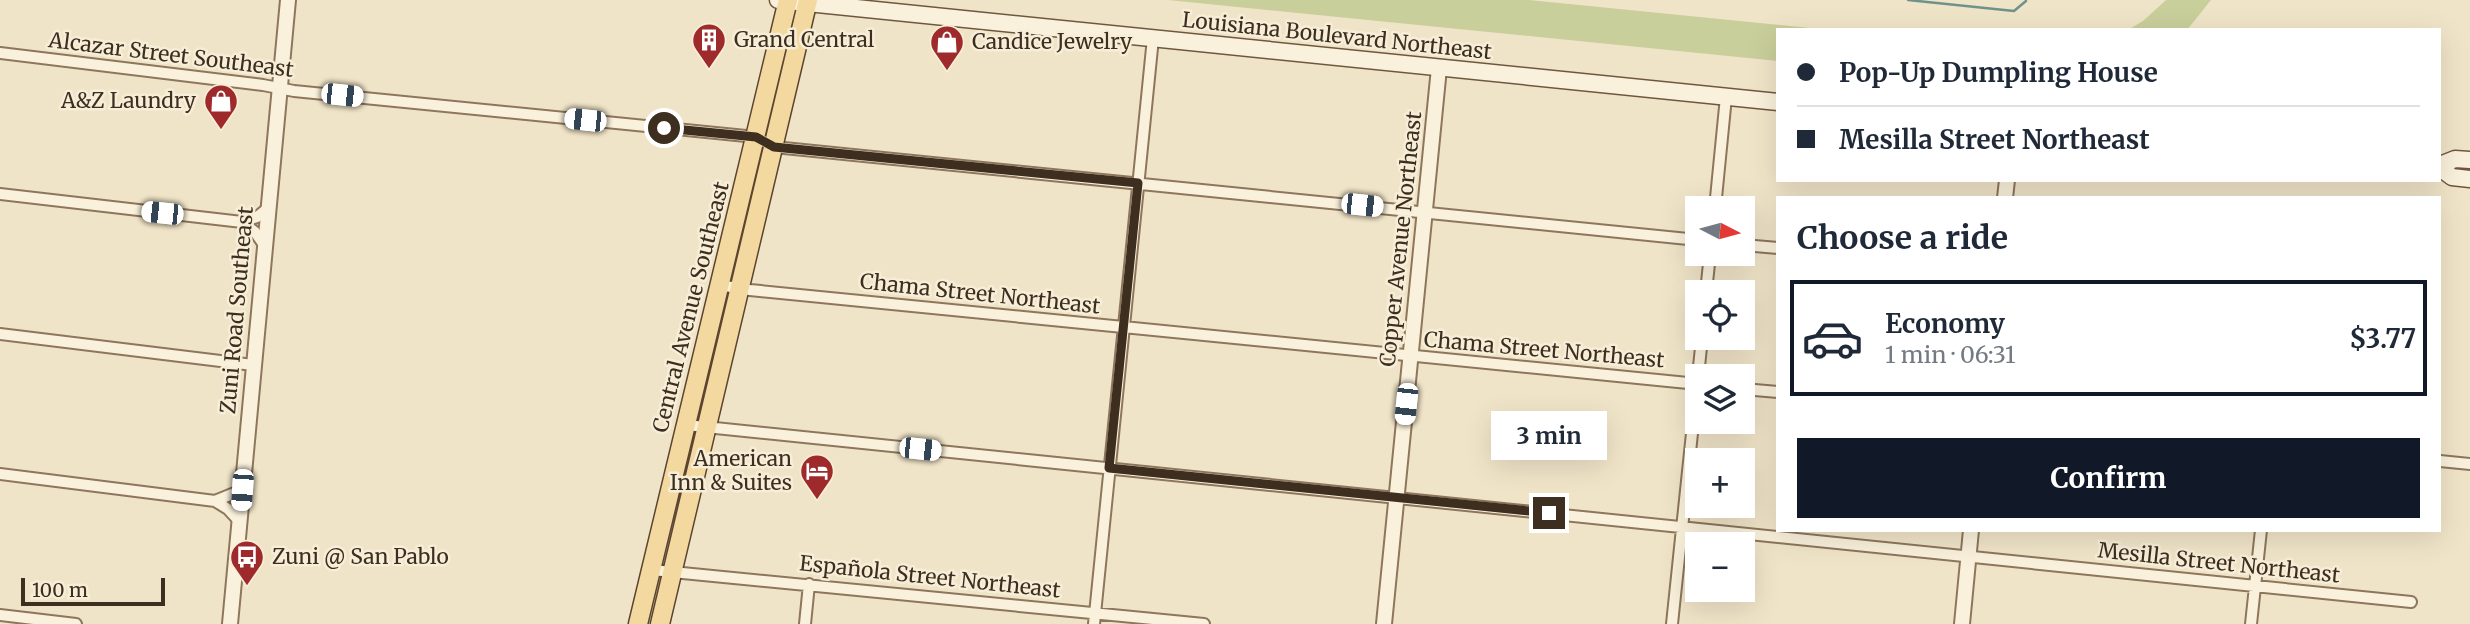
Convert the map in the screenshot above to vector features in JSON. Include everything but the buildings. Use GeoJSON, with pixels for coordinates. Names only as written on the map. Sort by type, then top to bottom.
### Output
{"type":"FeatureCollection","features":[{"type":"Feature","properties":{"kind":"main road","name":"Louisiana Boulevard Northeast"},"geometry":{"type":"LineString","coordinates":[[778,0],[903,6],[1153,38],[1776,102]]}},
{"type":"Feature","properties":{"kind":"main road","name":"Central Avenue Southeast"},"geometry":{"type":"LineString","coordinates":[[638,624],[788,0]]}},
{"type":"Feature","properties":{"kind":"main road"},"geometry":{"type":"LineString","coordinates":[[660,624],[808,2]]}},
{"type":"Feature","properties":{"kind":"main road"},"geometry":{"type":"LineString","coordinates":[[2441,166],[2455,159],[2470,160]]}},
{"type":"Feature","properties":{"kind":"main road"},"geometry":{"type":"LineString","coordinates":[[2441,167],[2452,177],[2470,179]]}},
{"type":"Feature","properties":{"kind":"street","name":"Zuni Road Southeast"},"geometry":{"type":"LineString","coordinates":[[230,624],[288,0]]}},
{"type":"Feature","properties":{"kind":"street"},"geometry":{"type":"LineString","coordinates":[[1094,619],[1153,38]]}},
{"type":"Feature","properties":{"kind":"street","name":"Alcazar Street Southeast"},"geometry":{"type":"LineString","coordinates":[[0,53],[279,88],[756,137]]}},
{"type":"Feature","properties":{"kind":"street","name":"Copper Avenue Northeast"},"geometry":{"type":"LineString","coordinates":[[1384,624],[1439,68]]}},
{"type":"Feature","properties":{"kind":"street"},"geometry":{"type":"LineString","coordinates":[[1716,196],[1726,97]]}},
{"type":"Feature","properties":{"kind":"street"},"geometry":{"type":"LineString","coordinates":[[756,137],[774,147],[1685,239]]}},
{"type":"Feature","properties":{"kind":"street"},"geometry":{"type":"LineString","coordinates":[[0,194],[242,222],[257,217],[267,209]]}},
{"type":"Feature","properties":{"kind":"street"},"geometry":{"type":"LineString","coordinates":[[242,222],[255,232],[264,245]]}},
{"type":"Feature","properties":{"kind":"street"},"geometry":{"type":"LineString","coordinates":[[1755,245],[1776,248]]}},
{"type":"Feature","properties":{"kind":"street","name":"Chama Street Northeast"},"geometry":{"type":"LineString","coordinates":[[719,285],[1685,383]]}},
{"type":"Feature","properties":{"kind":"street"},"geometry":{"type":"LineString","coordinates":[[0,334],[253,365]]}},
{"type":"Feature","properties":{"kind":"street"},"geometry":{"type":"LineString","coordinates":[[1755,390],[1776,392]]}},
{"type":"Feature","properties":{"kind":"street","name":"Mesilla Street Northeast"},"geometry":{"type":"LineString","coordinates":[[686,425],[2411,602]]}},
{"type":"Feature","properties":{"kind":"street"},"geometry":{"type":"LineString","coordinates":[[1672,624],[1692,434]]}},
{"type":"Feature","properties":{"kind":"street"},"geometry":{"type":"LineString","coordinates":[[2441,461],[2470,464]]}},
{"type":"Feature","properties":{"kind":"street"},"geometry":{"type":"LineString","coordinates":[[0,474],[215,501],[228,509],[240,523]]}},
{"type":"Feature","properties":{"kind":"street"},"geometry":{"type":"LineString","coordinates":[[215,501],[242,490]]}},
{"type":"Feature","properties":{"kind":"street"},"geometry":{"type":"LineString","coordinates":[[1962,624],[1972,532]]}},
{"type":"Feature","properties":{"kind":"street"},"geometry":{"type":"LineString","coordinates":[[2251,624],[2261,532]]}},
{"type":"Feature","properties":{"kind":"street","name":"Española Street Northeast"},"geometry":{"type":"LineString","coordinates":[[652,570],[809,584],[1094,619],[1204,624]]}},
{"type":"Feature","properties":{"kind":"street"},"geometry":{"type":"LineString","coordinates":[[805,624],[809,584]]}},
{"type":"Feature","properties":{"kind":"street"},"geometry":{"type":"LineString","coordinates":[[0,615],[76,624]]}},
{"type":"Feature","properties":{"kind":"green space"},"geometry":{"type":"Polygon","coordinates":[[[1168,0],[1529,0],[1810,28],[1776,28],[1776,61],[1168,0]]]}},
{"type":"Feature","properties":{"kind":"green space"},"geometry":{"type":"Polygon","coordinates":[[[2166,0],[2211,0],[2189,28],[2131,28],[2166,0]]]}},
{"type":"Feature","properties":{"kind":"waterway"},"geometry":{"type":"LineString","coordinates":[[1908,0],[2014,11],[2026,1]]}},
{"type":"Feature","properties":{"kind":"place","name":"Grand Central"},"geometry":{"type":"Point","coordinates":[709,70]}},
{"type":"Feature","properties":{"kind":"place","name":"Candice Jewelry"},"geometry":{"type":"Point","coordinates":[947,72]}},
{"type":"Feature","properties":{"kind":"place","name":"A&Z Laundry"},"geometry":{"type":"Point","coordinates":[221,131]}},
{"type":"Feature","properties":{"kind":"place","name":"American Inn & Suites"},"geometry":{"type":"Point","coordinates":[817,501]}},
{"type":"Feature","properties":{"kind":"place","name":"Zuni @ San Pablo"},"geometry":{"type":"Point","coordinates":[247,587]}},
{"type":"Feature","properties":{"kind":"route"},"geometry":{"type":"LineString","coordinates":[[664,128],[756,137],[774,147],[1138,183],[1109,468],[1549,513]]}}]}
